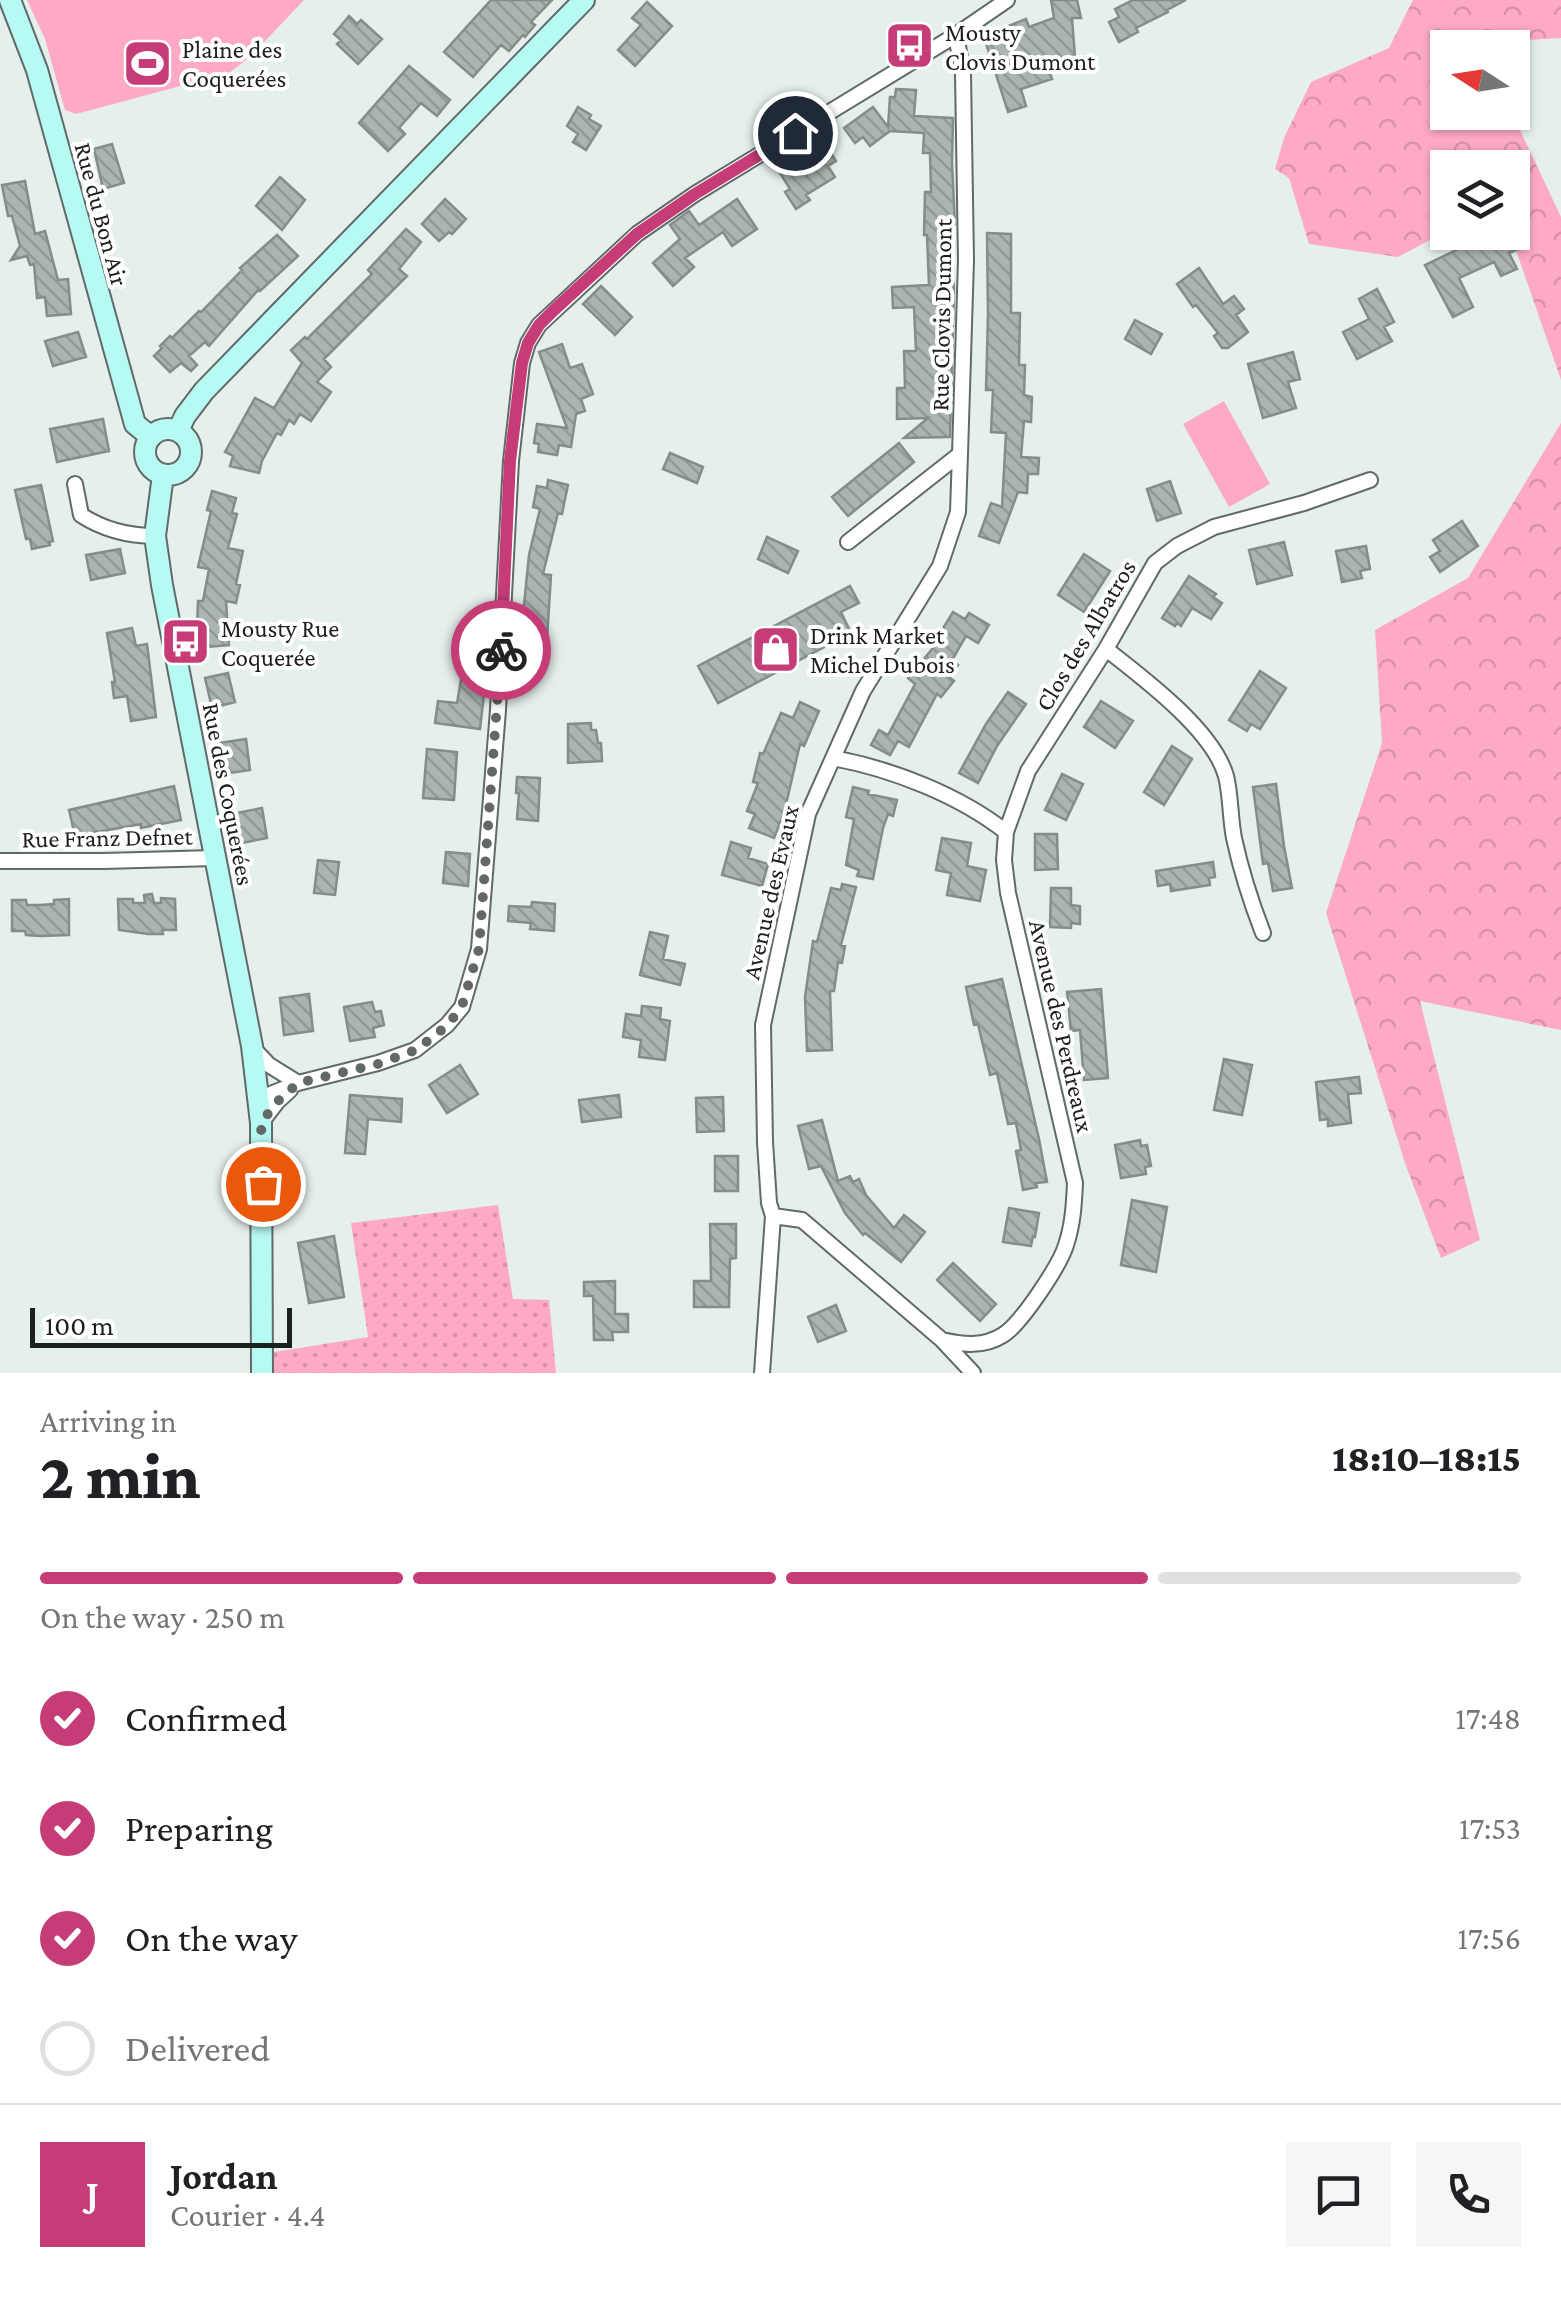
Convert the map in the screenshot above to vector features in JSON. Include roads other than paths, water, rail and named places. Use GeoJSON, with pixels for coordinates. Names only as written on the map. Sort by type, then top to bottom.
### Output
{"type":"FeatureCollection","features":[{"type":"Feature","properties":{"kind":"street","name":"Rue du Bon Air"},"geometry":{"type":"LineString","coordinates":[[10,0],[37,70],[136,424],[151,437]]}},
{"type":"Feature","properties":{"kind":"street"},"geometry":{"type":"LineString","coordinates":[[178,431],[204,390],[584,0]]}},
{"type":"Feature","properties":{"kind":"street"},"geometry":{"type":"LineString","coordinates":[[257,1090],[378,1064],[416,1050],[448,1025],[462,1006],[472,980],[479,949],[498,710],[510,461],[522,363],[539,325],[637,234],[1006,0]]}},
{"type":"Feature","properties":{"kind":"street","name":"Rue Clovis Dumont"},"geometry":{"type":"LineString","coordinates":[[956,35],[962,74],[966,260],[960,454]]}},
{"type":"Feature","properties":{"kind":"street"},"geometry":{"type":"LineString","coordinates":[[163,430],[178,431],[190,444],[189,462],[174,475],[163,475],[152,469],[146,459],[146,448],[151,437],[163,430]]}},
{"type":"Feature","properties":{"kind":"street"},"geometry":{"type":"LineString","coordinates":[[848,542],[960,454]]}},
{"type":"Feature","properties":{"kind":"street","name":"Avenue des Evaux"},"geometry":{"type":"LineString","coordinates":[[762,1373],[773,1216],[764,1142],[762,1025],[808,814],[864,691],[940,566],[958,512],[960,454]]}},
{"type":"Feature","properties":{"kind":"street","name":"Rue des Coquerées"},"geometry":{"type":"LineString","coordinates":[[163,475],[155,536],[162,586],[252,1046],[261,1123],[262,1373]]}},
{"type":"Feature","properties":{"kind":"street","name":"Clos des Albatros"},"geometry":{"type":"LineString","coordinates":[[1006,832],[1028,772],[1155,563],[1214,526],[1304,503],[1370,480]]}},
{"type":"Feature","properties":{"kind":"street"},"geometry":{"type":"LineString","coordinates":[[75,484],[81,515],[100,527],[136,536],[155,536]]}},
{"type":"Feature","properties":{"kind":"street"},"geometry":{"type":"LineString","coordinates":[[1106,649],[1168,697],[1200,734],[1226,774],[1233,835],[1249,898],[1264,933]]}},
{"type":"Feature","properties":{"kind":"street"},"geometry":{"type":"LineString","coordinates":[[833,758],[870,765],[911,780],[985,815],[1006,832]]}},
{"type":"Feature","properties":{"kind":"street","name":"Avenue des Perdreaux"},"geometry":{"type":"LineString","coordinates":[[942,1340],[969,1346],[1003,1335],[1026,1312],[1065,1250],[1074,1219],[1076,1183],[1008,893],[1006,832]]}},
{"type":"Feature","properties":{"kind":"street","name":"Rue Franz Defnet"},"geometry":{"type":"LineString","coordinates":[[0,861],[215,858]]}},
{"type":"Feature","properties":{"kind":"street"},"geometry":{"type":"LineString","coordinates":[[252,1046],[270,1066],[298,1083]]}},
{"type":"Feature","properties":{"kind":"street"},"geometry":{"type":"LineString","coordinates":[[261,1123],[298,1083]]}},
{"type":"Feature","properties":{"kind":"street"},"geometry":{"type":"LineString","coordinates":[[773,1216],[802,1220],[942,1340],[972,1373]]}},
{"type":"Feature","properties":{"kind":"place","name":"Mousty Clovis Dumont"},"geometry":{"type":"Point","coordinates":[910,46]}},
{"type":"Feature","properties":{"kind":"place","name":"Plaine des Coquerées"},"geometry":{"type":"Point","coordinates":[147,63]}},
{"type":"Feature","properties":{"kind":"place","name":"Mousty Rue Coquerée"},"geometry":{"type":"Point","coordinates":[186,642]}},
{"type":"Feature","properties":{"kind":"place","name":"Drink Market Michel Dubois"},"geometry":{"type":"Point","coordinates":[775,649]}}]}
